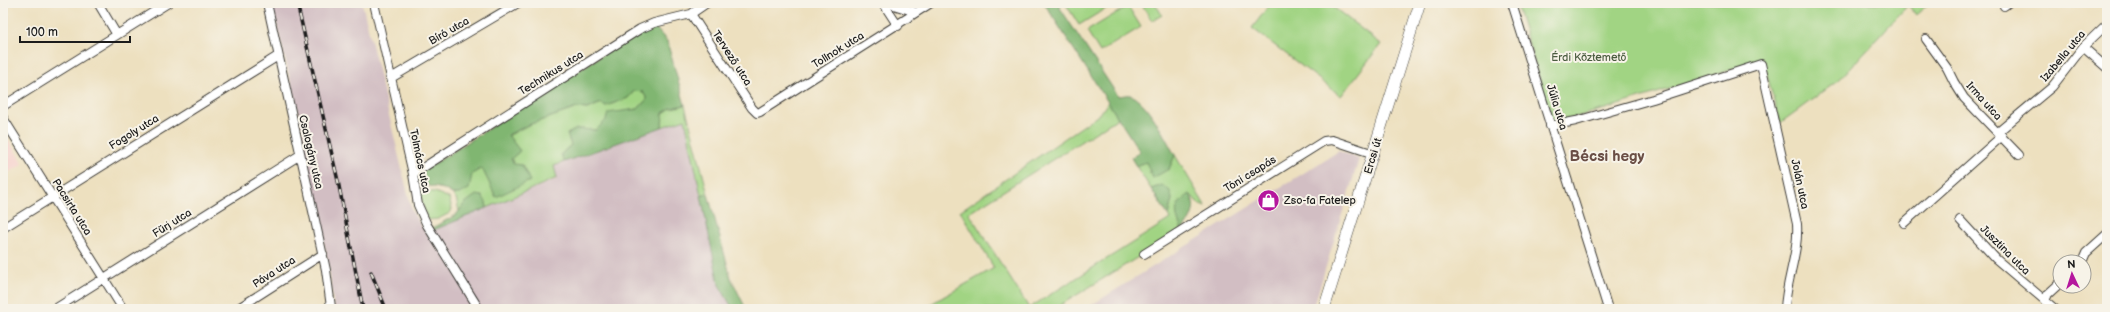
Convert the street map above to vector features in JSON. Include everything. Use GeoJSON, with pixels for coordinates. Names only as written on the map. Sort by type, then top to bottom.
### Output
{"type":"FeatureCollection","features":[{"type":"Feature","properties":{"kind":"main road","name":"Ercsi út"},"geometry":{"type":"LineString","coordinates":[[1324,309],[1374,154],[1420,3]]}},
{"type":"Feature","properties":{"kind":"street"},"geometry":{"type":"LineString","coordinates":[[98,3],[117,35]]}},
{"type":"Feature","properties":{"kind":"street"},"geometry":{"type":"LineString","coordinates":[[3,106],[168,3]]}},
{"type":"Feature","properties":{"kind":"street","name":"Csalogány utca"},"geometry":{"type":"LineString","coordinates":[[267,3],[323,254],[331,307]]}},
{"type":"Feature","properties":{"kind":"street","name":"Tolmács utca"},"geometry":{"type":"LineString","coordinates":[[374,3],[413,174],[418,205],[422,215],[479,309]]}},
{"type":"Feature","properties":{"kind":"street","name":"Bíró utca"},"geometry":{"type":"LineString","coordinates":[[391,78],[518,3]]}},
{"type":"Feature","properties":{"kind":"street","name":"Technikus utca"},"geometry":{"type":"LineString","coordinates":[[413,174],[640,29],[654,23],[691,14],[707,3]]}},
{"type":"Feature","properties":{"kind":"street"},"geometry":{"type":"LineString","coordinates":[[883,3],[898,26]]}},
{"type":"Feature","properties":{"kind":"street"},"geometry":{"type":"LineString","coordinates":[[887,3],[916,12]]}},
{"type":"Feature","properties":{"kind":"street","name":"Tollnok utca"},"geometry":{"type":"LineString","coordinates":[[757,113],[898,26],[931,3]]}},
{"type":"Feature","properties":{"kind":"street","name":"Júlia utca"},"geometry":{"type":"LineString","coordinates":[[1512,3],[1608,309]]}},
{"type":"Feature","properties":{"kind":"street","name":"Tervező utca"},"geometry":{"type":"LineString","coordinates":[[691,14],[752,108],[757,113]]}},
{"type":"Feature","properties":{"kind":"street","name":"Izabella utca"},"geometry":{"type":"LineString","coordinates":[[1904,223],[2052,87],[2082,47],[2107,24]]}},
{"type":"Feature","properties":{"kind":"street","name":"Irma utca"},"geometry":{"type":"LineString","coordinates":[[1926,39],[1948,68],[1962,94],[2019,155]]}},
{"type":"Feature","properties":{"kind":"street"},"geometry":{"type":"LineString","coordinates":[[2082,47],[2107,68]]}},
{"type":"Feature","properties":{"kind":"street","name":"Fogoly utca"},"geometry":{"type":"LineString","coordinates":[[3,228],[278,56]]}},
{"type":"Feature","properties":{"kind":"street","name":"Jolán utca"},"geometry":{"type":"LineString","coordinates":[[1550,126],[1576,121],[1653,99],[1761,64],[1797,224],[1797,247],[1787,292],[1785,309]]}},
{"type":"Feature","properties":{"kind":"street","name":"Pacsirta utca"},"geometry":{"type":"LineString","coordinates":[[3,118],[123,309]]}},
{"type":"Feature","properties":{"kind":"street","name":"Tóni csapás"},"geometry":{"type":"LineString","coordinates":[[1144,254],[1324,141],[1332,140],[1374,154]]}},
{"type":"Feature","properties":{"kind":"street","name":"Fürj utca"},"geometry":{"type":"LineString","coordinates":[[55,309],[300,155]]}},
{"type":"Feature","properties":{"kind":"street","name":"Jusztina utca"},"geometry":{"type":"LineString","coordinates":[[1960,220],[1996,259],[2055,309]]}},
{"type":"Feature","properties":{"kind":"street"},"geometry":{"type":"LineString","coordinates":[[2086,254],[2107,234]]}},
{"type":"Feature","properties":{"kind":"street","name":"Páva utca"},"geometry":{"type":"LineString","coordinates":[[237,309],[323,254]]}},
{"type":"Feature","properties":{"kind":"street"},"geometry":{"type":"LineString","coordinates":[[2045,301],[2048,294],[2052,290]]}},
{"type":"Feature","properties":{"kind":"shaded area"},"geometry":{"type":"Polygon","coordinates":[[[271,3],[362,3],[412,211],[426,233],[557,179],[554,166],[685,119],[719,285],[733,309],[334,309],[329,269],[298,111],[271,3]]]}},
{"type":"Feature","properties":{"kind":"shaded area"},"geometry":{"type":"Polygon","coordinates":[[[3,131],[23,164],[3,176],[3,131]]]}},
{"type":"Feature","properties":{"kind":"shaded area"},"geometry":{"type":"Polygon","coordinates":[[[1339,151],[1359,159],[1313,309],[1085,309],[1339,151]]]}},
{"type":"Feature","properties":{"kind":"green space"},"geometry":{"type":"Polygon","coordinates":[[[1044,3],[1061,3],[1060,8],[1118,96],[1129,95],[1136,98],[1143,104],[1161,130],[1175,155],[1169,169],[1153,178],[1146,162],[1136,166],[1131,158],[1140,152],[1044,3]]]}},
{"type":"Feature","properties":{"kind":"green space"},"geometry":{"type":"Polygon","coordinates":[[[1065,3],[1115,3],[1079,25],[1065,3]]]}},
{"type":"Feature","properties":{"kind":"green space"},"geometry":{"type":"Polygon","coordinates":[[[1141,3],[1155,3],[1162,15],[1152,21],[1141,3]]]}},
{"type":"Feature","properties":{"kind":"green space"},"geometry":{"type":"Polygon","coordinates":[[[1271,3],[1328,3],[1381,44],[1341,96],[1252,28],[1271,3]]]}},
{"type":"Feature","properties":{"kind":"green space","name":"Érdi Köztemető"},"geometry":{"type":"Polygon","coordinates":[[[1516,3],[1929,3],[1916,15],[1908,5],[1839,80],[1780,123],[1763,60],[1605,109],[1553,123],[1516,3]]]}},
{"type":"Feature","properties":{"kind":"green space"},"geometry":{"type":"Polygon","coordinates":[[[1128,6],[1141,27],[1100,52],[1087,31],[1128,6]]]}},
{"type":"Feature","properties":{"kind":"green space"},"geometry":{"type":"Polygon","coordinates":[[[653,25],[667,41],[685,105],[671,108],[663,113],[662,127],[564,162],[561,154],[571,145],[567,134],[577,129],[596,130],[606,120],[608,113],[638,109],[647,99],[643,92],[634,91],[628,98],[606,106],[601,103],[587,109],[577,108],[528,125],[508,135],[520,151],[511,159],[514,164],[522,165],[530,181],[496,197],[482,168],[472,174],[469,189],[459,194],[452,194],[444,189],[419,184],[417,175],[641,30],[653,25]]]}},
{"type":"Feature","properties":{"kind":"green space"},"geometry":{"type":"Polygon","coordinates":[[[634,91],[643,92],[647,99],[638,109],[625,111],[606,120],[596,130],[577,129],[567,134],[571,145],[561,154],[564,162],[554,166],[557,178],[487,208],[486,202],[465,203],[459,211],[456,198],[452,194],[459,194],[469,183],[472,174],[482,168],[496,197],[514,164],[511,158],[520,151],[508,136],[528,125],[577,108],[587,109],[602,103],[606,106],[628,98],[634,91]]]}},
{"type":"Feature","properties":{"kind":"green space"},"geometry":{"type":"Polygon","coordinates":[[[1108,102],[1118,118],[969,213],[1029,308],[1170,219],[1168,215],[1172,199],[1162,186],[1151,189],[1136,166],[1146,162],[1150,173],[1169,169],[1175,155],[1206,207],[1200,205],[1190,194],[1182,230],[1054,309],[922,309],[994,268],[960,211],[1100,114],[1108,102]]]}},
{"type":"Feature","properties":{"kind":"green space"},"geometry":{"type":"Polygon","coordinates":[[[685,105],[708,194],[701,196],[685,119],[662,127],[663,113],[671,108],[685,105]]]}},
{"type":"Feature","properties":{"kind":"green space"},"geometry":{"type":"Polygon","coordinates":[[[1162,185],[1170,191],[1172,199],[1168,215],[1151,189],[1162,185]]]}},
{"type":"Feature","properties":{"kind":"green space"},"geometry":{"type":"Polygon","coordinates":[[[422,191],[435,192],[449,198],[452,209],[450,213],[438,219],[427,220],[419,193],[422,191]]]}},
{"type":"Feature","properties":{"kind":"green space"},"geometry":{"type":"Polygon","coordinates":[[[708,194],[731,278],[746,309],[733,309],[719,285],[701,196],[708,194]]]}},
{"type":"Feature","properties":{"kind":"green space"},"geometry":{"type":"Polygon","coordinates":[[[1190,194],[1193,204],[1192,214],[1191,218],[1182,230],[1177,219],[1177,210],[1180,202],[1190,194]]]}},
{"type":"Feature","properties":{"kind":"green space"},"geometry":{"type":"Polygon","coordinates":[[[476,195],[482,196],[486,202],[487,208],[434,230],[432,228],[456,215],[465,203],[476,195]]]}},
{"type":"Feature","properties":{"kind":"railway"},"geometry":{"type":"LineString","coordinates":[[297,3],[338,181],[363,309]]}},
{"type":"Feature","properties":{"kind":"railway"},"geometry":{"type":"LineString","coordinates":[[371,272],[386,309]]}},
{"type":"Feature","properties":{"kind":"place","name":"Zso-fa Fatelep"},"geometry":{"type":"Point","coordinates":[1269,200]}},
{"type":"Feature","properties":{"kind":"district","name":"Bécsi hegy"},"geometry":{"type":"Point","coordinates":[1607,156]}}]}
